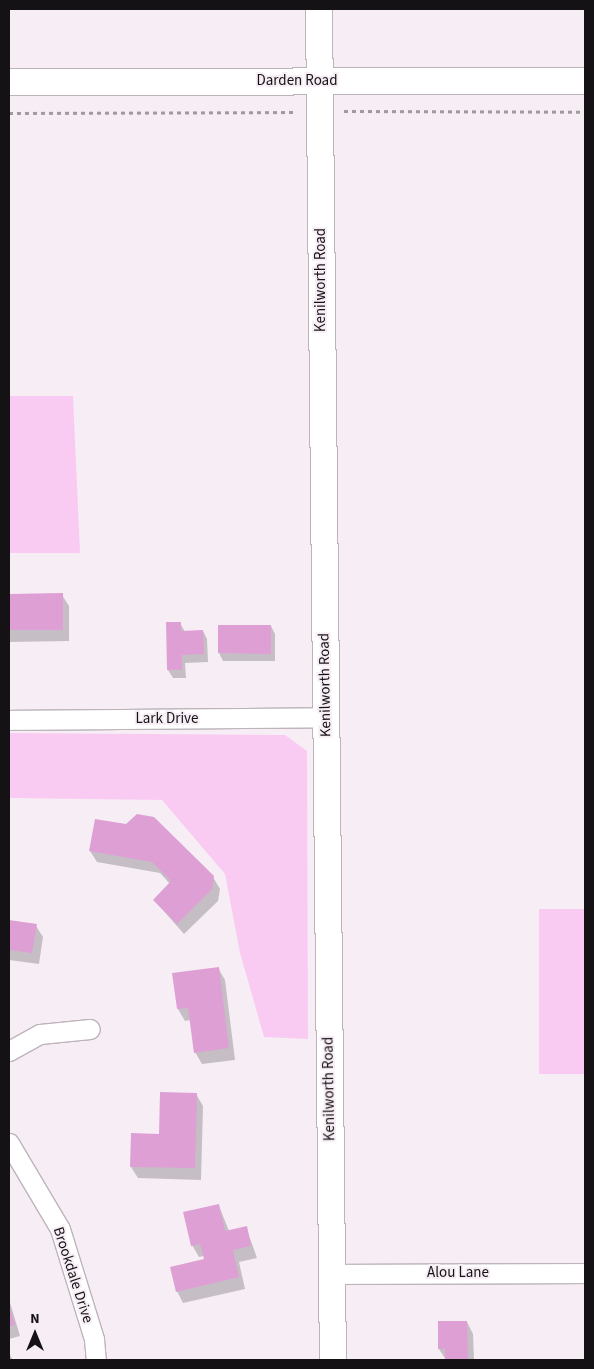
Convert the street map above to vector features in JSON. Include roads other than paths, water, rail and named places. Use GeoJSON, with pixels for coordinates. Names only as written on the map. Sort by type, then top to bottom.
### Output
{"type":"FeatureCollection","features":[{"type":"Feature","properties":{"kind":"street","name":"Kenilworth Road"},"geometry":{"type":"LineString","coordinates":[[319,9],[333,1360]]}},
{"type":"Feature","properties":{"kind":"street","name":"Darden Road"},"geometry":{"type":"LineString","coordinates":[[9,82],[585,81]]}},
{"type":"Feature","properties":{"kind":"street","name":"Lark Drive"},"geometry":{"type":"LineString","coordinates":[[9,720],[325,717]]}},
{"type":"Feature","properties":{"kind":"street"},"geometry":{"type":"LineString","coordinates":[[9,1052],[40,1034],[90,1028]]}},
{"type":"Feature","properties":{"kind":"street","name":"Brookdale Drive"},"geometry":{"type":"LineString","coordinates":[[9,1143],[60,1229],[94,1339],[96,1360]]}},
{"type":"Feature","properties":{"kind":"street","name":"Alou Lane"},"geometry":{"type":"LineString","coordinates":[[332,1274],[585,1272]]}}]}
